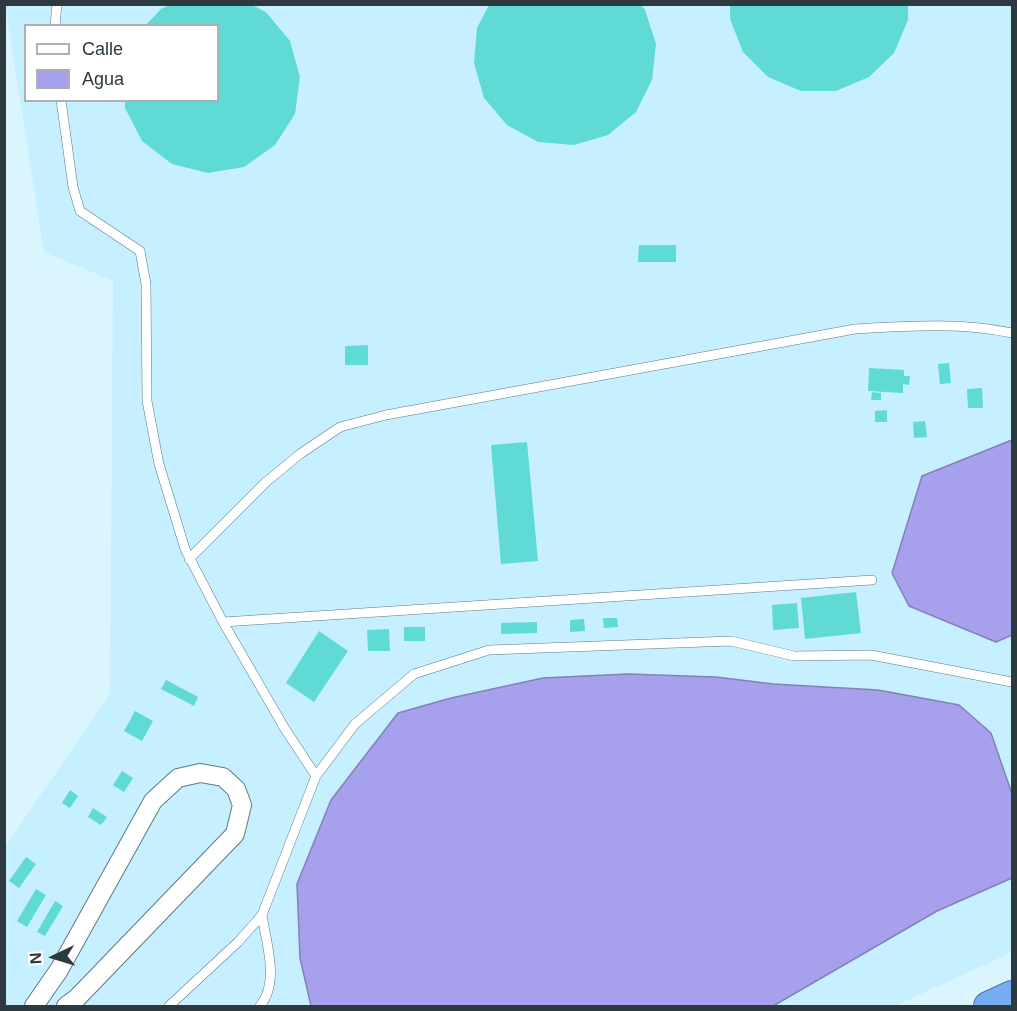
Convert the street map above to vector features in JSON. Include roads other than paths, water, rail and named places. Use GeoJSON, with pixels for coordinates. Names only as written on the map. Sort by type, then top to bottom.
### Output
{"type":"FeatureCollection","features":[{"type":"Feature","properties":{"kind":"highway"},"geometry":{"type":"LineString","coordinates":[[988,1006],[1012,995]]}},
{"type":"Feature","properties":{"kind":"street"},"geometry":{"type":"LineString","coordinates":[[34,1006],[59,970],[153,801],[178,778],[200,773],[223,777],[236,789],[242,805],[235,834],[78,998],[66,1006]]}},
{"type":"Feature","properties":{"kind":"lane"},"geometry":{"type":"LineString","coordinates":[[55,24],[57,4]]}},
{"type":"Feature","properties":{"kind":"lane"},"geometry":{"type":"LineString","coordinates":[[61,102],[73,187],[80,211],[140,251],[146,284],[147,401],[159,464],[189,559],[222,622],[316,776]]}},
{"type":"Feature","properties":{"kind":"lane"},"geometry":{"type":"LineString","coordinates":[[189,559],[266,482],[300,454],[340,427],[386,415],[855,329],[917,325],[992,329],[1012,333]]}},
{"type":"Feature","properties":{"kind":"lane"},"geometry":{"type":"LineString","coordinates":[[222,622],[872,580]]}},
{"type":"Feature","properties":{"kind":"lane"},"geometry":{"type":"LineString","coordinates":[[169,1006],[238,942],[262,915],[316,776],[355,724],[414,674],[489,650],[731,641],[794,656],[871,655],[1012,682]]}},
{"type":"Feature","properties":{"kind":"lane"},"geometry":{"type":"LineString","coordinates":[[260,1006],[264,1002],[271,981],[262,915]]}},
{"type":"Feature","properties":{"kind":"water"},"geometry":{"type":"Polygon","coordinates":[[[1012,440],[1012,635],[996,642],[909,606],[892,573],[922,476],[1012,440]]]}},
{"type":"Feature","properties":{"kind":"water"},"geometry":{"type":"Polygon","coordinates":[[[628,674],[716,677],[773,684],[878,690],[959,705],[991,733],[1012,794],[1012,878],[937,911],[773,1006],[311,1006],[300,958],[297,884],[331,800],[398,713],[451,698],[543,678],[628,674]]]}}]}
